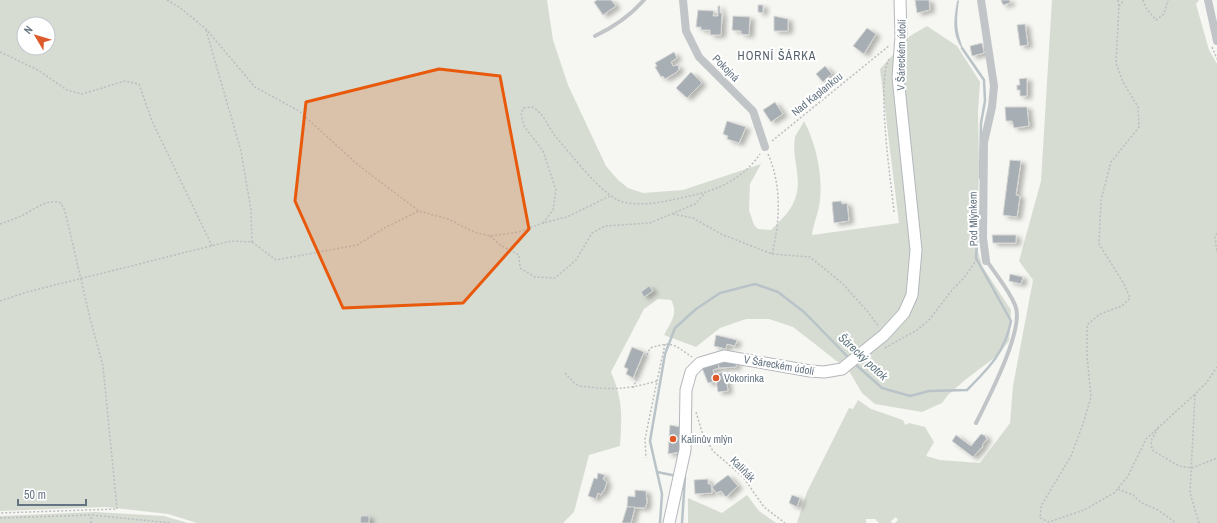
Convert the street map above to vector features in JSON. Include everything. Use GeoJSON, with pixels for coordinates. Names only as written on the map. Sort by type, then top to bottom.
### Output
{"type":"FeatureCollection","features":[{"type":"Feature","properties":{"kind":"street","name":"Pokojná"},"geometry":{"type":"LineString","coordinates":[[683,0],[686,31],[700,57],[753,111],[765,147]]}},
{"type":"Feature","properties":{"kind":"street","name":"V Šáreckém údolí"},"geometry":{"type":"LineString","coordinates":[[700,363],[724,356],[810,371],[824,372],[842,369],[884,335],[904,313],[912,295],[916,250],[898,78],[901,36],[900,0]]}},
{"type":"Feature","properties":{"kind":"street","name":"Pod Mlýnkem"},"geometry":{"type":"LineString","coordinates":[[981,0],[994,86],[992,107],[984,142],[982,259]]}},
{"type":"Feature","properties":{"kind":"street"},"geometry":{"type":"LineString","coordinates":[[1208,0],[1217,41]]}},
{"type":"Feature","properties":{"kind":"street"},"geometry":{"type":"LineString","coordinates":[[669,523],[680,476],[686,427],[686,390],[691,372],[700,363]]}},
{"type":"Feature","properties":{"kind":"lane"},"geometry":{"type":"LineString","coordinates":[[595,36],[612,28],[632,13],[644,0]]}},
{"type":"Feature","properties":{"kind":"lane","name":"Pod Mlýnkem"},"geometry":{"type":"LineString","coordinates":[[976,423],[997,379],[1015,333],[1016,306],[982,259]]}},
{"type":"Feature","properties":{"kind":"path"},"geometry":{"type":"LineString","coordinates":[[167,0],[179,7],[206,28],[254,87],[299,111],[358,165],[419,211],[448,219],[474,232],[490,236],[519,232],[543,223],[567,217],[610,196]]}},
{"type":"Feature","properties":{"kind":"path"},"geometry":{"type":"LineString","coordinates":[[1118,0],[1116,63],[1123,82],[1138,107],[1139,127],[1111,162],[1101,200],[1099,244],[1124,284],[1130,298],[1122,306],[1100,314],[1087,325],[1087,356],[1091,397],[1071,456],[1040,506],[1040,518],[1049,523],[1084,510],[1114,493],[1128,476],[1146,439],[1207,382],[1217,367]]}},
{"type":"Feature","properties":{"kind":"path"},"geometry":{"type":"LineString","coordinates":[[1119,6],[1124,0]]}},
{"type":"Feature","properties":{"kind":"path"},"geometry":{"type":"LineString","coordinates":[[1143,0],[1146,8],[1156,20],[1164,14],[1168,0]]}},
{"type":"Feature","properties":{"kind":"path"},"geometry":{"type":"LineString","coordinates":[[206,28],[241,151],[251,210],[252,242]]}},
{"type":"Feature","properties":{"kind":"path","name":"Nad Kaplankou"},"geometry":{"type":"LineString","coordinates":[[705,193],[732,181],[757,158],[765,147],[901,36]]}},
{"type":"Feature","properties":{"kind":"path"},"geometry":{"type":"LineString","coordinates":[[0,52],[38,70],[67,90],[82,94],[125,81],[139,84],[152,121],[212,246]]}},
{"type":"Feature","properties":{"kind":"path"},"geometry":{"type":"LineString","coordinates":[[892,54],[886,65],[884,97],[894,212]]}},
{"type":"Feature","properties":{"kind":"path"},"geometry":{"type":"LineString","coordinates":[[543,223],[553,210],[556,190],[543,151],[524,126],[521,113],[524,108],[532,107],[541,112],[555,135],[610,196],[623,202],[651,203],[705,193]]}},
{"type":"Feature","properties":{"kind":"path"},"geometry":{"type":"LineString","coordinates":[[765,147],[774,168],[779,211],[772,254]]}},
{"type":"Feature","properties":{"kind":"path"},"geometry":{"type":"LineString","coordinates":[[490,236],[500,245],[519,255],[520,268],[535,277],[554,278],[576,260],[592,233],[605,226],[650,223],[695,204],[705,193]]}},
{"type":"Feature","properties":{"kind":"path"},"geometry":{"type":"LineString","coordinates":[[0,224],[22,216],[42,204],[55,201],[61,203],[65,211],[80,278],[103,366],[117,509],[0,513]]}},
{"type":"Feature","properties":{"kind":"path"},"geometry":{"type":"LineString","coordinates":[[0,301],[80,278],[231,242],[252,242],[276,260],[293,256],[338,250],[357,245],[386,227],[419,211]]}},
{"type":"Feature","properties":{"kind":"path"},"geometry":{"type":"LineString","coordinates":[[672,214],[693,218],[721,234],[772,254],[810,257],[843,284],[868,312],[884,335]]}},
{"type":"Feature","properties":{"kind":"path"},"geometry":{"type":"LineString","coordinates":[[1217,233],[1215,237],[1217,253]]}},
{"type":"Feature","properties":{"kind":"path"},"geometry":{"type":"LineString","coordinates":[[883,349],[917,330],[929,320],[952,290],[964,278],[972,266],[982,259]]}},
{"type":"Feature","properties":{"kind":"path"},"geometry":{"type":"LineString","coordinates":[[646,458],[645,439],[665,343]]}},
{"type":"Feature","properties":{"kind":"path"},"geometry":{"type":"LineString","coordinates":[[633,388],[650,348],[665,343],[673,344],[700,363]]}},
{"type":"Feature","properties":{"kind":"path"},"geometry":{"type":"LineString","coordinates":[[564,373],[575,384],[580,386],[614,390],[633,388],[657,381]]}},
{"type":"Feature","properties":{"kind":"path"},"geometry":{"type":"LineString","coordinates":[[1195,394],[1190,493],[1199,523]]}},
{"type":"Feature","properties":{"kind":"path","name":"Kaliňák"},"geometry":{"type":"LineString","coordinates":[[696,406],[702,432],[712,451],[742,477],[764,507],[785,523]]}},
{"type":"Feature","properties":{"kind":"path"},"geometry":{"type":"LineString","coordinates":[[1159,426],[1151,441],[1152,450],[1179,466],[1192,468],[1217,458]]}},
{"type":"Feature","properties":{"kind":"path"},"geometry":{"type":"LineString","coordinates":[[1118,489],[1134,495],[1142,503],[1158,510],[1176,523]]}},
{"type":"Feature","properties":{"kind":"path"},"geometry":{"type":"LineString","coordinates":[[91,515],[91,523]]}},
{"type":"Feature","properties":{"kind":"path"},"geometry":{"type":"LineString","coordinates":[[0,518],[91,515],[171,523]]}},
{"type":"Feature","properties":{"kind":"highlighted area"},"geometry":{"type":"Polygon","coordinates":[[[439,69],[500,76],[529,229],[463,303],[343,308],[295,201],[306,102],[439,69]]]}},
{"type":"Feature","properties":{"kind":"shaded area"},"geometry":{"type":"Polygon","coordinates":[[[0,0],[547,0],[553,40],[568,85],[606,166],[618,180],[628,188],[643,193],[683,190],[761,164],[750,184],[749,210],[754,225],[758,229],[771,230],[788,212],[795,199],[798,184],[794,145],[795,137],[804,121],[809,130],[816,152],[821,186],[819,207],[812,235],[899,223],[880,69],[910,36],[927,26],[957,46],[980,82],[978,112],[979,163],[977,249],[982,266],[1011,310],[1009,341],[998,355],[965,380],[948,395],[942,403],[922,412],[875,404],[862,393],[849,371],[793,327],[769,319],[746,319],[720,328],[696,347],[664,335],[673,318],[674,309],[671,300],[658,299],[644,309],[611,372],[618,391],[621,408],[620,446],[589,455],[574,512],[563,523],[369,523],[361,516],[360,523],[197,523],[168,514],[106,507],[0,511],[0,0]]]}},
{"type":"Feature","properties":{"kind":"shaded area"},"geometry":{"type":"Polygon","coordinates":[[[959,0],[957,26],[964,51],[957,39],[954,27],[957,1],[959,0]]]}},
{"type":"Feature","properties":{"kind":"shaded area"},"geometry":{"type":"Polygon","coordinates":[[[1052,0],[1199,0],[1196,4],[1209,50],[1217,64],[1217,523],[895,523],[898,520],[896,517],[891,521],[892,523],[879,523],[875,519],[866,519],[866,523],[797,523],[807,492],[849,408],[853,409],[858,400],[871,409],[903,420],[905,425],[909,423],[925,427],[934,442],[926,456],[940,460],[980,463],[1010,423],[1013,386],[1033,280],[1019,261],[1041,181],[1052,0]]]}},
{"type":"Feature","properties":{"kind":"shaded area"},"geometry":{"type":"Polygon","coordinates":[[[747,495],[759,511],[776,523],[688,523],[688,498],[722,513],[747,495]]]}},
{"type":"Feature","properties":{"kind":"shaded area"},"geometry":{"type":"Polygon","coordinates":[[[95,512],[164,516],[188,523],[0,523],[0,516],[95,512]]]}},
{"type":"Feature","properties":{"kind":"building"},"geometry":{"type":"Polygon","coordinates":[[[597,0],[611,0],[616,6],[603,15],[594,2],[597,0]]]}},
{"type":"Feature","properties":{"kind":"building"},"geometry":{"type":"Polygon","coordinates":[[[915,0],[929,0],[930,10],[917,13],[915,0]]]}},
{"type":"Feature","properties":{"kind":"building"},"geometry":{"type":"Polygon","coordinates":[[[1001,0],[1010,0],[1010,3],[1003,5],[1001,0]]]}},
{"type":"Feature","properties":{"kind":"building"},"geometry":{"type":"Polygon","coordinates":[[[758,5],[763,5],[763,13],[758,12],[758,5]]]}},
{"type":"Feature","properties":{"kind":"building"},"geometry":{"type":"Polygon","coordinates":[[[718,6],[720,6],[720,13],[722,13],[721,35],[710,35],[710,30],[701,30],[701,27],[696,27],[698,10],[714,11],[713,16],[718,16],[718,6]]]}},
{"type":"Feature","properties":{"kind":"building"},"geometry":{"type":"Polygon","coordinates":[[[733,16],[750,17],[749,35],[741,34],[741,31],[732,30],[733,16]]]}},
{"type":"Feature","properties":{"kind":"building"},"geometry":{"type":"Polygon","coordinates":[[[774,16],[788,19],[788,31],[774,31],[774,16]]]}},
{"type":"Feature","properties":{"kind":"building"},"geometry":{"type":"Polygon","coordinates":[[[1025,24],[1028,45],[1020,46],[1017,25],[1025,24]]]}},
{"type":"Feature","properties":{"kind":"building"},"geometry":{"type":"Polygon","coordinates":[[[867,28],[876,34],[864,54],[853,46],[867,28]]]}},
{"type":"Feature","properties":{"kind":"building"},"geometry":{"type":"Polygon","coordinates":[[[982,43],[984,53],[972,56],[970,46],[982,43]]]}},
{"type":"Feature","properties":{"kind":"building"},"geometry":{"type":"Polygon","coordinates":[[[674,52],[677,58],[671,62],[673,66],[678,65],[679,69],[677,72],[665,79],[663,76],[661,77],[655,67],[657,66],[655,63],[674,52]]]}},
{"type":"Feature","properties":{"kind":"building"},"geometry":{"type":"Polygon","coordinates":[[[825,66],[832,74],[823,82],[816,74],[825,66]]]}},
{"type":"Feature","properties":{"kind":"building"},"geometry":{"type":"Polygon","coordinates":[[[691,72],[702,83],[687,98],[676,88],[691,72]]]}},
{"type":"Feature","properties":{"kind":"building"},"geometry":{"type":"Polygon","coordinates":[[[1027,78],[1027,96],[1020,96],[1020,90],[1017,90],[1017,85],[1020,85],[1019,79],[1027,78]]]}},
{"type":"Feature","properties":{"kind":"building"},"geometry":{"type":"Polygon","coordinates":[[[775,102],[783,114],[771,122],[763,110],[775,102]]]}},
{"type":"Feature","properties":{"kind":"building"},"geometry":{"type":"Polygon","coordinates":[[[1005,107],[1027,107],[1029,126],[1014,128],[1012,121],[1006,121],[1005,107]]]}},
{"type":"Feature","properties":{"kind":"building"},"geometry":{"type":"Polygon","coordinates":[[[727,121],[746,127],[739,143],[727,139],[728,136],[723,134],[727,121]]]}},
{"type":"Feature","properties":{"kind":"building"},"geometry":{"type":"Polygon","coordinates":[[[1010,160],[1021,161],[1016,195],[1020,196],[1017,217],[1003,215],[1010,160]]]}},
{"type":"Feature","properties":{"kind":"building"},"geometry":{"type":"Polygon","coordinates":[[[841,201],[842,204],[847,203],[849,221],[834,223],[832,202],[841,201]]]}},
{"type":"Feature","properties":{"kind":"building"},"geometry":{"type":"Polygon","coordinates":[[[992,235],[1016,235],[1016,243],[993,243],[992,235]]]}},
{"type":"Feature","properties":{"kind":"building"},"geometry":{"type":"Polygon","coordinates":[[[1010,274],[1023,277],[1021,284],[1009,281],[1010,274]]]}},
{"type":"Feature","properties":{"kind":"building"},"geometry":{"type":"Polygon","coordinates":[[[649,286],[653,291],[644,297],[641,292],[649,286]]]}},
{"type":"Feature","properties":{"kind":"building"},"geometry":{"type":"Polygon","coordinates":[[[716,335],[737,340],[735,346],[727,344],[726,349],[714,346],[716,335]]]}},
{"type":"Feature","properties":{"kind":"building"},"geometry":{"type":"Polygon","coordinates":[[[632,347],[644,352],[633,378],[626,374],[628,369],[624,367],[632,347]]]}},
{"type":"Feature","properties":{"kind":"building"},"geometry":{"type":"Polygon","coordinates":[[[727,360],[737,362],[736,367],[719,368],[718,363],[727,360]]]}},
{"type":"Feature","properties":{"kind":"building","name":"Vokorinka"},"geometry":{"type":"Polygon","coordinates":[[[718,362],[719,368],[713,370],[714,374],[725,372],[728,391],[718,392],[716,381],[708,383],[702,368],[718,362]]]}},
{"type":"Feature","properties":{"kind":"building","name":"Kalinův mlýn"},"geometry":{"type":"Polygon","coordinates":[[[670,425],[680,427],[680,452],[668,454],[670,425]]]}},
{"type":"Feature","properties":{"kind":"building"},"geometry":{"type":"Polygon","coordinates":[[[981,434],[986,436],[985,437],[987,439],[973,457],[952,441],[956,435],[971,446],[981,434]]]}},
{"type":"Feature","properties":{"kind":"building"},"geometry":{"type":"Polygon","coordinates":[[[598,473],[605,475],[603,479],[607,482],[604,491],[601,495],[598,493],[596,499],[588,496],[594,478],[597,479],[598,473]]]}},
{"type":"Feature","properties":{"kind":"building"},"geometry":{"type":"Polygon","coordinates":[[[728,475],[738,486],[726,497],[721,491],[716,493],[712,487],[728,475]]]}},
{"type":"Feature","properties":{"kind":"building"},"geometry":{"type":"Polygon","coordinates":[[[708,479],[708,484],[711,484],[712,493],[695,494],[694,480],[708,479]]]}},
{"type":"Feature","properties":{"kind":"building"},"geometry":{"type":"Polygon","coordinates":[[[635,490],[646,491],[647,503],[645,508],[627,507],[628,496],[635,497],[635,490]]]}},
{"type":"Feature","properties":{"kind":"building"},"geometry":{"type":"Polygon","coordinates":[[[792,495],[800,498],[797,507],[789,503],[792,495]]]}},
{"type":"Feature","properties":{"kind":"building"},"geometry":{"type":"Polygon","coordinates":[[[627,507],[635,507],[631,523],[622,523],[627,507]]]}},
{"type":"Feature","properties":{"kind":"building"},"geometry":{"type":"Polygon","coordinates":[[[361,516],[369,516],[369,523],[360,523],[361,516]]]}},
{"type":"Feature","properties":{"kind":"waterway","name":"Šárecký potok"},"geometry":{"type":"LineString","coordinates":[[962,48],[984,80],[985,101],[981,123],[980,178]]}},
{"type":"Feature","properties":{"kind":"waterway","name":"Šárecký potok"},"geometry":{"type":"LineString","coordinates":[[855,364],[882,388],[910,396],[929,391],[967,390],[989,367],[1005,342],[1011,321],[976,258],[979,211]]}},
{"type":"Feature","properties":{"kind":"waterway","name":"Šárecký potok"},"geometry":{"type":"LineString","coordinates":[[660,523],[662,494],[650,441],[665,354],[675,328],[696,309],[720,293],[755,284],[778,292],[804,312],[850,359]]}},
{"type":"Feature","properties":{"kind":"waterway"},"geometry":{"type":"LineString","coordinates":[[657,472],[677,476]]}},
{"type":"Feature","properties":{"kind":"waterway"},"geometry":{"type":"LineString","coordinates":[[682,477],[685,477],[682,523]]}},
{"type":"Feature","properties":{"kind":"place","name":"Vokorinka"},"geometry":{"type":"Point","coordinates":[716,378]}},
{"type":"Feature","properties":{"kind":"place","name":"Kalinův mlýn"},"geometry":{"type":"Point","coordinates":[673,439]}},
{"type":"Feature","properties":{"kind":"district","name":"HORNÍ ŠÁRKA"},"geometry":{"type":"Point","coordinates":[777,56]}}]}
